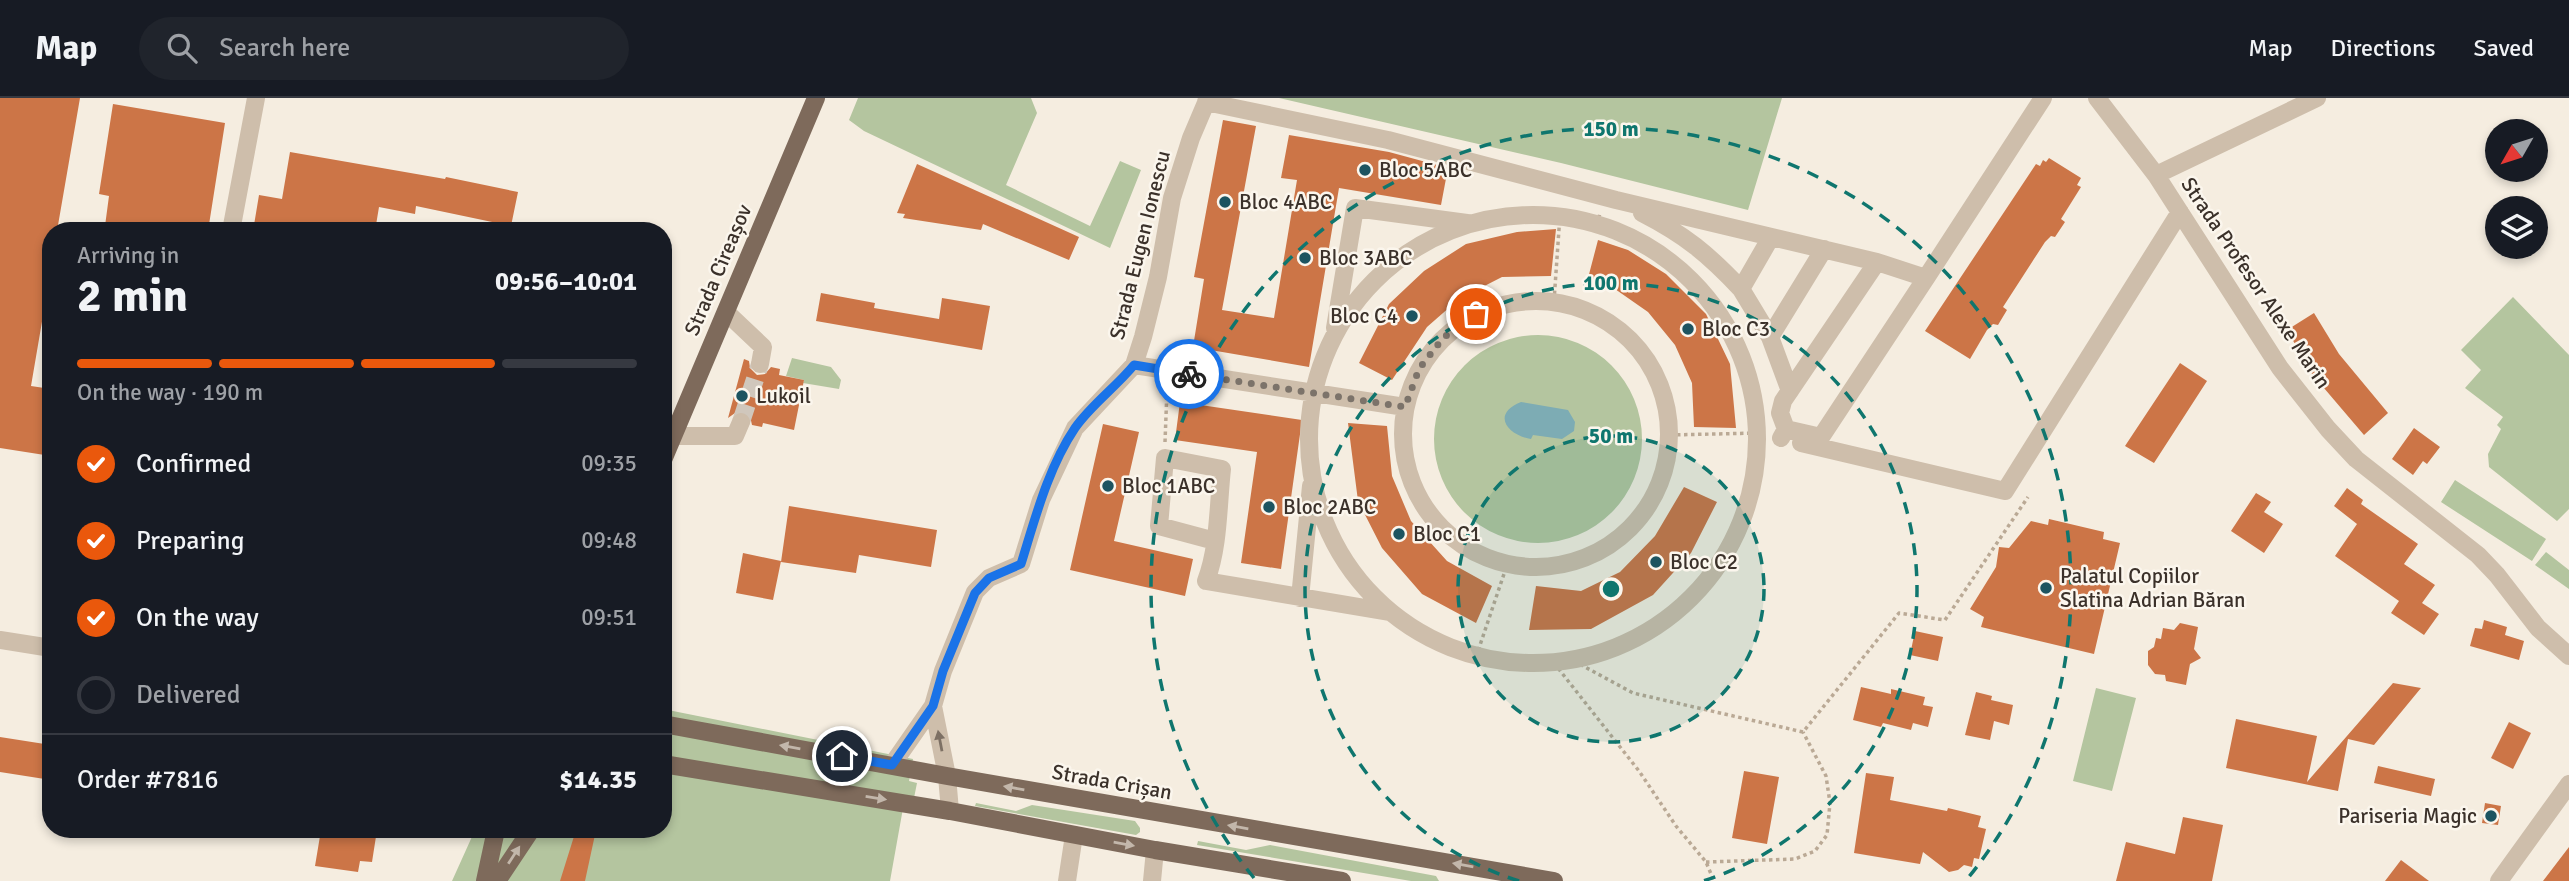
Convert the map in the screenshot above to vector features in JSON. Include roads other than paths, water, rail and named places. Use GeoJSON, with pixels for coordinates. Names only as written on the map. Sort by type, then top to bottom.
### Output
{"type":"FeatureCollection","features":[{"type":"Feature","properties":{"kind":"main road","name":"Strada Cireașov"},"geometry":{"type":"LineString","coordinates":[[673,436],[816,98]]}},
{"type":"Feature","properties":{"kind":"main road","name":"Strada Crișan"},"geometry":{"type":"LineString","coordinates":[[672,726],[1554,881]]}},
{"type":"Feature","properties":{"kind":"main road"},"geometry":{"type":"LineString","coordinates":[[672,765],[950,811],[1155,850],[1342,881]]}},
{"type":"Feature","properties":{"kind":"main road"},"geometry":{"type":"LineString","coordinates":[[485,881],[494,838]]}},
{"type":"Feature","properties":{"kind":"main road"},"geometry":{"type":"LineString","coordinates":[[497,881],[526,838]]}},
{"type":"Feature","properties":{"kind":"street"},"geometry":{"type":"LineString","coordinates":[[233,222],[256,98]]}},
{"type":"Feature","properties":{"kind":"street"},"geometry":{"type":"LineString","coordinates":[[1758,433],[1821,437],[2043,98]]}},
{"type":"Feature","properties":{"kind":"street","name":"Strada Profesor Alexe Marin"},"geometry":{"type":"LineString","coordinates":[[2097,98],[2156,174],[2280,368],[2328,429],[2356,459],[2478,555],[2538,628],[2569,656]]}},
{"type":"Feature","properties":{"kind":"street"},"geometry":{"type":"LineString","coordinates":[[2156,174],[2317,98]]}},
{"type":"Feature","properties":{"kind":"street"},"geometry":{"type":"LineString","coordinates":[[1207,100],[1388,140],[1616,200],[1877,261],[1926,278]]}},
{"type":"Feature","properties":{"kind":"street","name":"Strada Eugen Ionescu"},"geometry":{"type":"LineString","coordinates":[[892,765],[933,706],[943,671],[975,593],[989,578],[1021,564],[1041,500],[1075,428],[1134,365],[1158,276],[1172,198],[1191,138],[1207,100]]}},
{"type":"Feature","properties":{"kind":"street"},"geometry":{"type":"LineString","coordinates":[[1616,200],[1667,226],[1707,253],[1741,289],[1770,337],[1790,391]]}},
{"type":"Feature","properties":{"kind":"street"},"geometry":{"type":"LineString","coordinates":[[1300,597],[1312,481],[1308,436],[1312,392],[1335,331],[1355,208],[1468,223]]}},
{"type":"Feature","properties":{"kind":"street"},"geometry":{"type":"LineString","coordinates":[[1783,434],[2005,491],[2180,212]]}},
{"type":"Feature","properties":{"kind":"street"},"geometry":{"type":"LineString","coordinates":[[1312,481],[1339,553],[1389,612],[1430,639],[1476,657],[1515,664],[1574,661],[1625,645],[1670,618],[1708,581],[1736,536],[1753,486],[1758,433],[1747,370],[1719,313],[1676,265],[1622,232],[1560,215],[1514,214],[1468,223],[1414,247],[1378,276],[1369,284],[1335,331]]}},
{"type":"Feature","properties":{"kind":"street"},"geometry":{"type":"LineString","coordinates":[[1741,289],[1771,237]]}},
{"type":"Feature","properties":{"kind":"street"},"geometry":{"type":"LineString","coordinates":[[1770,337],[1824,249]]}},
{"type":"Feature","properties":{"kind":"street"},"geometry":{"type":"LineString","coordinates":[[1783,434],[1780,413],[1783,401],[1877,261]]}},
{"type":"Feature","properties":{"kind":"street"},"geometry":{"type":"LineString","coordinates":[[1514,302],[1554,302],[1591,312],[1623,333],[1649,362],[1664,397],[1670,435],[1664,475],[1646,510],[1619,539],[1585,559],[1546,568],[1507,565],[1474,553],[1446,533],[1423,506],[1409,475],[1402,441],[1405,407],[1419,369],[1443,338],[1476,314],[1514,302]]}},
{"type":"Feature","properties":{"kind":"street"},"geometry":{"type":"LineString","coordinates":[[726,312],[763,347],[760,364]]}},
{"type":"Feature","properties":{"kind":"street","name":"Strada Eugen Ionescu"},"geometry":{"type":"LineString","coordinates":[[1134,365],[1405,407]]}},
{"type":"Feature","properties":{"kind":"street"},"geometry":{"type":"LineString","coordinates":[[673,436],[735,436],[741,422]]}},
{"type":"Feature","properties":{"kind":"street"},"geometry":{"type":"LineString","coordinates":[[1214,541],[1159,526],[1165,458],[1222,469],[1214,541],[1210,570],[1206,581],[1389,612]]}},
{"type":"Feature","properties":{"kind":"street"},"geometry":{"type":"LineString","coordinates":[[0,640],[42,647]]}},
{"type":"Feature","properties":{"kind":"street","name":"Strada Eugen Ionescu"},"geometry":{"type":"LineString","coordinates":[[933,706],[947,776],[950,811]]}},
{"type":"Feature","properties":{"kind":"street"},"geometry":{"type":"LineString","coordinates":[[2499,881],[2569,784]]}},
{"type":"Feature","properties":{"kind":"street"},"geometry":{"type":"LineString","coordinates":[[1067,881],[1074,835]]}},
{"type":"Feature","properties":{"kind":"street"},"geometry":{"type":"LineString","coordinates":[[1152,881],[1155,850]]}},
{"type":"Feature","properties":{"kind":"water"},"geometry":{"type":"Polygon","coordinates":[[[1521,402],[1568,410],[1575,422],[1574,431],[1562,439],[1533,435],[1531,439],[1522,437],[1509,429],[1505,418],[1512,407],[1521,402]]]}},
{"type":"Feature","properties":{"kind":"tunnel"},"geometry":{"type":"LineString","coordinates":[[741,422],[760,364]]}},
{"type":"Feature","properties":{"kind":"place","name":"Bloc 5ABC"},"geometry":{"type":"Point","coordinates":[1365,170]}},
{"type":"Feature","properties":{"kind":"place","name":"Bloc 4ABC"},"geometry":{"type":"Point","coordinates":[1225,202]}},
{"type":"Feature","properties":{"kind":"place","name":"Bloc 3ABC"},"geometry":{"type":"Point","coordinates":[1305,258]}},
{"type":"Feature","properties":{"kind":"place","name":"Bloc C4"},"geometry":{"type":"Point","coordinates":[1412,316]}},
{"type":"Feature","properties":{"kind":"place","name":"Bloc C3"},"geometry":{"type":"Point","coordinates":[1688,329]}},
{"type":"Feature","properties":{"kind":"place","name":"Lukoil"},"geometry":{"type":"Point","coordinates":[742,396]}},
{"type":"Feature","properties":{"kind":"place","name":"Bloc 1ABC"},"geometry":{"type":"Point","coordinates":[1108,486]}},
{"type":"Feature","properties":{"kind":"place","name":"Bloc 2ABC"},"geometry":{"type":"Point","coordinates":[1269,507]}},
{"type":"Feature","properties":{"kind":"place","name":"Bloc C1"},"geometry":{"type":"Point","coordinates":[1399,534]}},
{"type":"Feature","properties":{"kind":"place","name":"Bloc C2"},"geometry":{"type":"Point","coordinates":[1656,562]}},
{"type":"Feature","properties":{"kind":"place","name":"Palatul Copiilor Slatina Adrian Băran"},"geometry":{"type":"Point","coordinates":[2046,588]}},
{"type":"Feature","properties":{"kind":"place","name":"Pariseria Magic"},"geometry":{"type":"Point","coordinates":[2491,816]}}]}
